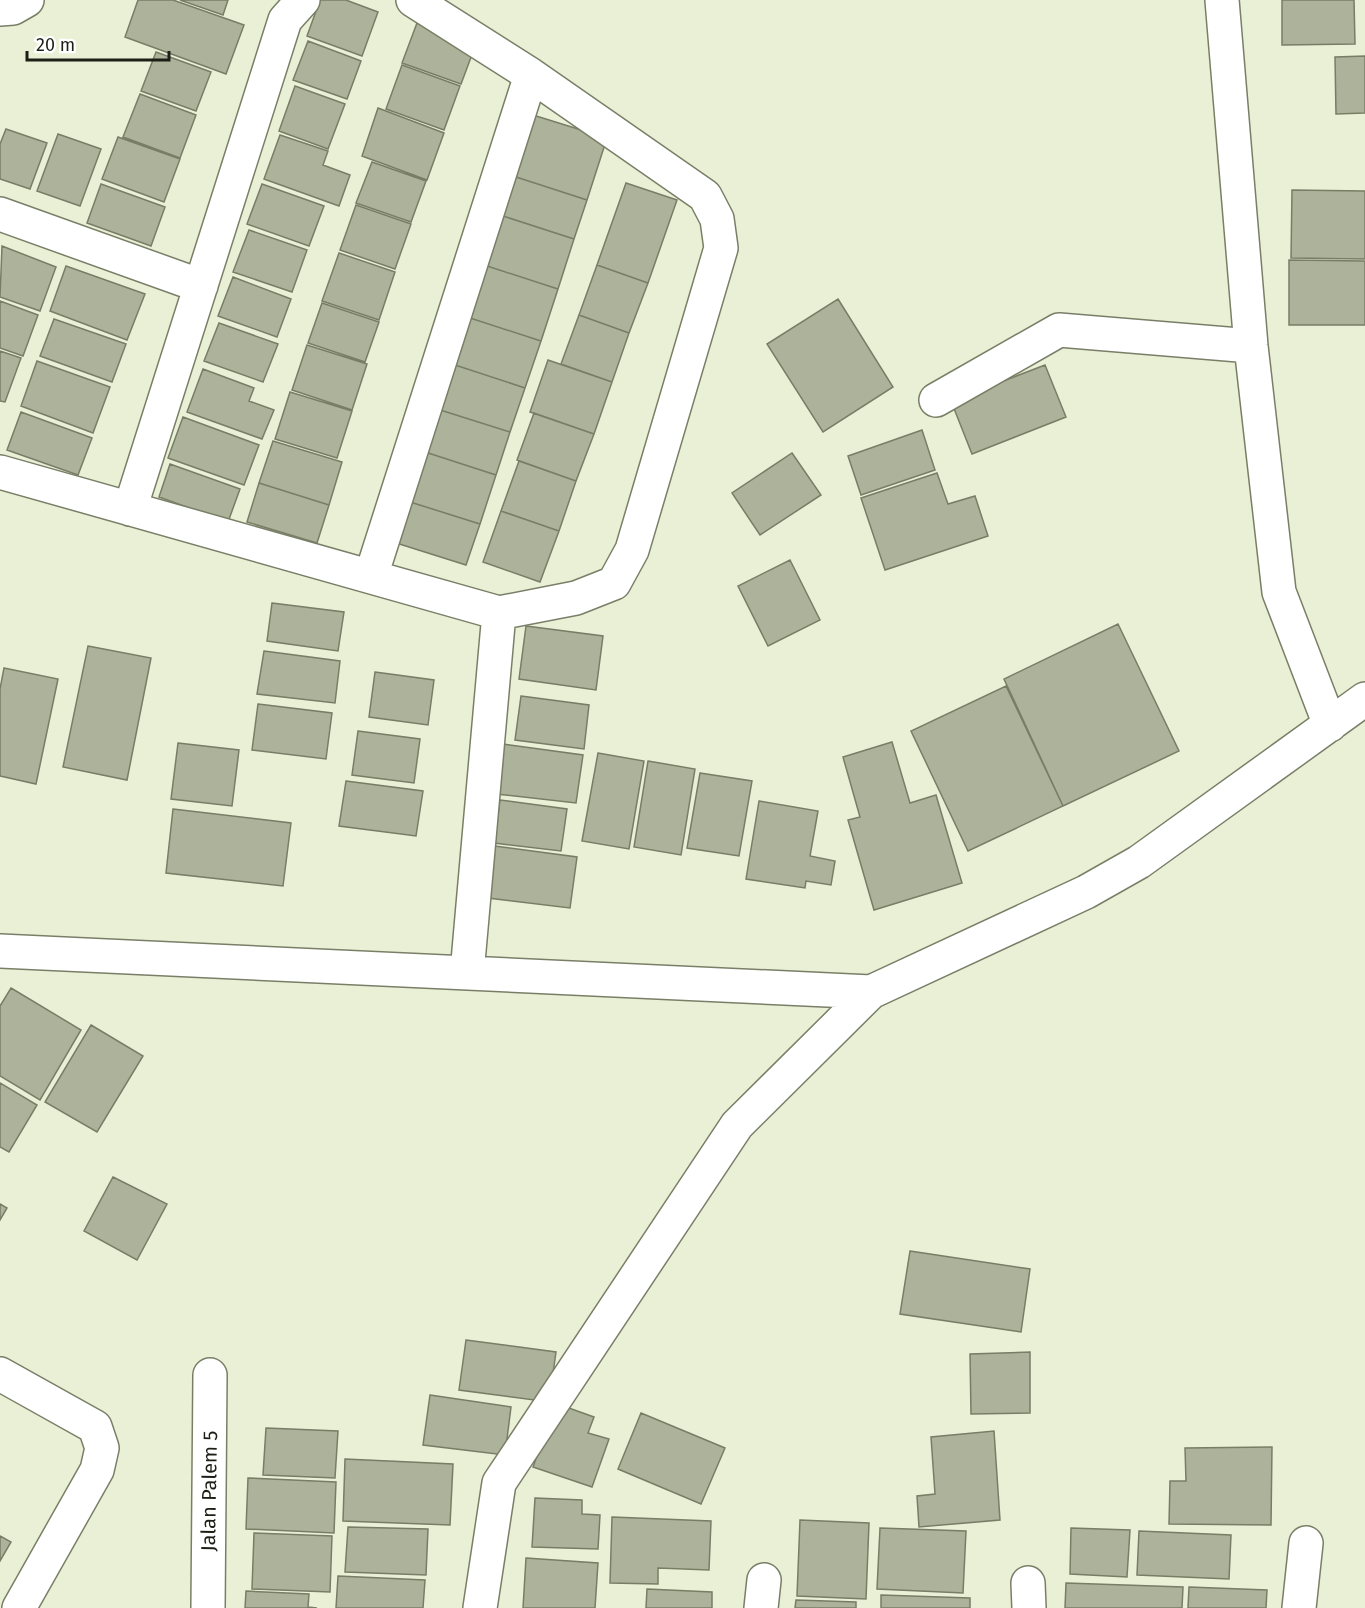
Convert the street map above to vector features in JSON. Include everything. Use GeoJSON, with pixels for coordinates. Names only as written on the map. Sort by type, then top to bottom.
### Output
{"type":"FeatureCollection","features":[{"type":"Feature","properties":{"kind":"street"},"geometry":{"type":"LineString","coordinates":[[0,9],[13,8],[27,0]]}},
{"type":"Feature","properties":{"kind":"street"},"geometry":{"type":"LineString","coordinates":[[129,509],[285,21],[303,0]]}},
{"type":"Feature","properties":{"kind":"street"},"geometry":{"type":"LineString","coordinates":[[0,472],[499,613],[576,598],[614,583],[632,550],[721,248],[717,219],[705,196],[531,75],[413,0]]}},
{"type":"Feature","properties":{"kind":"street"},"geometry":{"type":"LineString","coordinates":[[1222,0],[1251,346],[1279,592],[1330,725]]}},
{"type":"Feature","properties":{"kind":"street"},"geometry":{"type":"LineString","coordinates":[[370,576],[531,75]]}},
{"type":"Feature","properties":{"kind":"street"},"geometry":{"type":"LineString","coordinates":[[0,214],[201,286]]}},
{"type":"Feature","properties":{"kind":"street"},"geometry":{"type":"LineString","coordinates":[[936,400],[1059,330],[1251,346]]}},
{"type":"Feature","properties":{"kind":"street"},"geometry":{"type":"LineString","coordinates":[[467,973],[499,613]]}},
{"type":"Feature","properties":{"kind":"street"},"geometry":{"type":"LineString","coordinates":[[480,1608],[499,1483],[737,1125],[871,992],[1086,892],[1139,862],[1365,699]]}},
{"type":"Feature","properties":{"kind":"street"},"geometry":{"type":"LineString","coordinates":[[0,950],[871,992]]}},
{"type":"Feature","properties":{"kind":"street"},"geometry":{"type":"LineString","coordinates":[[0,1374],[95,1427],[102,1448],[97,1470],[19,1608]]}},
{"type":"Feature","properties":{"kind":"street","name":"Jalan Palem 5"},"geometry":{"type":"LineString","coordinates":[[208,1608],[210,1375]]}},
{"type":"Feature","properties":{"kind":"street"},"geometry":{"type":"LineString","coordinates":[[1299,1608],[1306,1544]]}},
{"type":"Feature","properties":{"kind":"building"},"geometry":{"type":"Polygon","coordinates":[[[138,0],[173,0],[244,25],[226,74],[125,37],[138,0]]]}},
{"type":"Feature","properties":{"kind":"building"},"geometry":{"type":"Polygon","coordinates":[[[180,0],[228,0],[223,15],[180,0]]]}},
{"type":"Feature","properties":{"kind":"building"},"geometry":{"type":"Polygon","coordinates":[[[320,0],[346,0],[378,12],[362,56],[307,36],[320,0]]]}},
{"type":"Feature","properties":{"kind":"building"},"geometry":{"type":"Polygon","coordinates":[[[1282,0],[1354,0],[1355,44],[1282,45],[1282,0]]]}},
{"type":"Feature","properties":{"kind":"building"},"geometry":{"type":"Polygon","coordinates":[[[417,23],[476,44],[461,84],[402,63],[417,23]]]}},
{"type":"Feature","properties":{"kind":"building"},"geometry":{"type":"Polygon","coordinates":[[[308,41],[361,61],[347,99],[293,80],[308,41]]]}},
{"type":"Feature","properties":{"kind":"building"},"geometry":{"type":"Polygon","coordinates":[[[156,52],[211,72],[196,111],[141,91],[156,52]]]}},
{"type":"Feature","properties":{"kind":"building"},"geometry":{"type":"Polygon","coordinates":[[[1365,56],[1365,113],[1336,114],[1335,57],[1365,56]]]}},
{"type":"Feature","properties":{"kind":"building"},"geometry":{"type":"Polygon","coordinates":[[[402,65],[460,86],[444,130],[386,109],[402,65]]]}},
{"type":"Feature","properties":{"kind":"building"},"geometry":{"type":"Polygon","coordinates":[[[295,86],[345,104],[328,149],[279,131],[295,86]]]}},
{"type":"Feature","properties":{"kind":"building"},"geometry":{"type":"Polygon","coordinates":[[[140,94],[196,115],[180,158],[123,137],[140,94]]]}},
{"type":"Feature","properties":{"kind":"building"},"geometry":{"type":"Polygon","coordinates":[[[378,108],[444,133],[427,180],[362,156],[378,108]]]}},
{"type":"Feature","properties":{"kind":"building"},"geometry":{"type":"Polygon","coordinates":[[[533,115],[607,138],[587,200],[513,176],[533,115]]]}},
{"type":"Feature","properties":{"kind":"building"},"geometry":{"type":"Polygon","coordinates":[[[6,129],[47,143],[30,189],[0,179],[0,144],[6,129]]]}},
{"type":"Feature","properties":{"kind":"building"},"geometry":{"type":"Polygon","coordinates":[[[58,134],[101,149],[80,206],[37,191],[58,134]]]}},
{"type":"Feature","properties":{"kind":"building"},"geometry":{"type":"Polygon","coordinates":[[[280,135],[328,151],[323,165],[350,175],[339,206],[264,179],[280,135]]]}},
{"type":"Feature","properties":{"kind":"building"},"geometry":{"type":"Polygon","coordinates":[[[118,137],[180,159],[164,202],[102,179],[118,137]]]}},
{"type":"Feature","properties":{"kind":"building"},"geometry":{"type":"Polygon","coordinates":[[[372,162],[426,181],[411,222],[356,203],[372,162]]]}},
{"type":"Feature","properties":{"kind":"building"},"geometry":{"type":"Polygon","coordinates":[[[513,176],[587,200],[574,239],[500,215],[513,176]]]}},
{"type":"Feature","properties":{"kind":"building"},"geometry":{"type":"Polygon","coordinates":[[[626,183],[677,200],[648,283],[597,265],[626,183]]]}},
{"type":"Feature","properties":{"kind":"building"},"geometry":{"type":"Polygon","coordinates":[[[101,184],[165,207],[151,246],[87,223],[101,184]]]}},
{"type":"Feature","properties":{"kind":"building"},"geometry":{"type":"Polygon","coordinates":[[[262,184],[324,206],[309,246],[247,224],[262,184]]]}},
{"type":"Feature","properties":{"kind":"building"},"geometry":{"type":"Polygon","coordinates":[[[1292,190],[1365,191],[1365,259],[1291,258],[1292,190]]]}},
{"type":"Feature","properties":{"kind":"building"},"geometry":{"type":"Polygon","coordinates":[[[356,205],[411,224],[395,269],[340,250],[356,205]]]}},
{"type":"Feature","properties":{"kind":"building"},"geometry":{"type":"Polygon","coordinates":[[[500,215],[574,239],[558,289],[484,265],[500,215]]]}},
{"type":"Feature","properties":{"kind":"building"},"geometry":{"type":"Polygon","coordinates":[[[249,230],[307,250],[292,292],[233,272],[249,230]]]}},
{"type":"Feature","properties":{"kind":"building"},"geometry":{"type":"Polygon","coordinates":[[[2,246],[56,267],[40,311],[0,297],[2,246]]]}},
{"type":"Feature","properties":{"kind":"building"},"geometry":{"type":"Polygon","coordinates":[[[339,253],[395,272],[379,320],[322,301],[339,253]]]}},
{"type":"Feature","properties":{"kind":"building"},"geometry":{"type":"Polygon","coordinates":[[[1289,260],[1365,261],[1365,325],[1289,325],[1289,260]]]}},
{"type":"Feature","properties":{"kind":"building"},"geometry":{"type":"Polygon","coordinates":[[[484,265],[558,289],[541,341],[467,317],[484,265]]]}},
{"type":"Feature","properties":{"kind":"building"},"geometry":{"type":"Polygon","coordinates":[[[597,265],[648,283],[629,333],[579,315],[597,265]]]}},
{"type":"Feature","properties":{"kind":"building"},"geometry":{"type":"Polygon","coordinates":[[[66,266],[145,294],[127,340],[50,311],[66,266]]]}},
{"type":"Feature","properties":{"kind":"building"},"geometry":{"type":"Polygon","coordinates":[[[233,277],[291,299],[277,337],[218,316],[233,277]]]}},
{"type":"Feature","properties":{"kind":"building"},"geometry":{"type":"Polygon","coordinates":[[[838,299],[893,387],[823,432],[767,344],[838,299]]]}},
{"type":"Feature","properties":{"kind":"building"},"geometry":{"type":"Polygon","coordinates":[[[0,301],[38,315],[23,356],[0,348],[0,301]]]}},
{"type":"Feature","properties":{"kind":"building"},"geometry":{"type":"Polygon","coordinates":[[[322,303],[379,322],[365,362],[308,343],[322,303]]]}},
{"type":"Feature","properties":{"kind":"building"},"geometry":{"type":"Polygon","coordinates":[[[579,315],[629,333],[612,382],[561,364],[579,315]]]}},
{"type":"Feature","properties":{"kind":"building"},"geometry":{"type":"Polygon","coordinates":[[[467,317],[541,341],[525,388],[452,364],[467,317]]]}},
{"type":"Feature","properties":{"kind":"building"},"geometry":{"type":"Polygon","coordinates":[[[54,319],[126,344],[112,382],[40,356],[54,319]]]}},
{"type":"Feature","properties":{"kind":"building"},"geometry":{"type":"Polygon","coordinates":[[[219,323],[278,344],[263,382],[204,361],[219,323]]]}},
{"type":"Feature","properties":{"kind":"building"},"geometry":{"type":"Polygon","coordinates":[[[307,345],[367,364],[352,410],[292,390],[307,345]]]}},
{"type":"Feature","properties":{"kind":"building"},"geometry":{"type":"Polygon","coordinates":[[[0,351],[21,358],[5,402],[0,401],[0,351]]]}},
{"type":"Feature","properties":{"kind":"building"},"geometry":{"type":"Polygon","coordinates":[[[548,360],[612,382],[594,434],[530,412],[548,360]]]}},
{"type":"Feature","properties":{"kind":"building"},"geometry":{"type":"Polygon","coordinates":[[[37,361],[110,387],[93,433],[21,406],[37,361]]]}},
{"type":"Feature","properties":{"kind":"building"},"geometry":{"type":"Polygon","coordinates":[[[452,364],[525,388],[510,432],[437,409],[452,364]]]}},
{"type":"Feature","properties":{"kind":"building"},"geometry":{"type":"Polygon","coordinates":[[[1045,365],[1066,417],[972,454],[951,401],[1045,365]]]}},
{"type":"Feature","properties":{"kind":"building"},"geometry":{"type":"Polygon","coordinates":[[[203,369],[254,388],[249,401],[274,410],[262,439],[187,412],[203,369]]]}},
{"type":"Feature","properties":{"kind":"building"},"geometry":{"type":"Polygon","coordinates":[[[290,392],[352,411],[337,458],[275,439],[290,392]]]}},
{"type":"Feature","properties":{"kind":"building"},"geometry":{"type":"Polygon","coordinates":[[[437,409],[510,432],[496,475],[422,451],[437,409]]]}},
{"type":"Feature","properties":{"kind":"building"},"geometry":{"type":"Polygon","coordinates":[[[21,412],[92,438],[78,475],[7,450],[21,412]]]}},
{"type":"Feature","properties":{"kind":"building"},"geometry":{"type":"Polygon","coordinates":[[[534,413],[594,434],[576,481],[517,460],[534,413]]]}},
{"type":"Feature","properties":{"kind":"building"},"geometry":{"type":"Polygon","coordinates":[[[183,417],[259,445],[244,485],[168,458],[183,417]]]}},
{"type":"Feature","properties":{"kind":"building"},"geometry":{"type":"Polygon","coordinates":[[[922,430],[935,470],[861,495],[848,456],[922,430]]]}},
{"type":"Feature","properties":{"kind":"building"},"geometry":{"type":"Polygon","coordinates":[[[273,441],[342,462],[329,505],[259,483],[273,441]]]}},
{"type":"Feature","properties":{"kind":"building"},"geometry":{"type":"Polygon","coordinates":[[[422,451],[496,475],[480,524],[407,501],[422,451]]]}},
{"type":"Feature","properties":{"kind":"building"},"geometry":{"type":"Polygon","coordinates":[[[792,453],[821,495],[760,535],[732,493],[792,453]]]}},
{"type":"Feature","properties":{"kind":"building"},"geometry":{"type":"Polygon","coordinates":[[[519,461],[576,481],[559,531],[501,511],[519,461]]]}},
{"type":"Feature","properties":{"kind":"building"},"geometry":{"type":"Polygon","coordinates":[[[170,464],[240,489],[228,522],[159,497],[170,464]]]}},
{"type":"Feature","properties":{"kind":"building"},"geometry":{"type":"Polygon","coordinates":[[[937,473],[948,504],[975,496],[988,536],[885,570],[861,498],[937,473]]]}},
{"type":"Feature","properties":{"kind":"building"},"geometry":{"type":"Polygon","coordinates":[[[259,483],[329,505],[317,543],[247,522],[259,483]]]}},
{"type":"Feature","properties":{"kind":"building"},"geometry":{"type":"Polygon","coordinates":[[[407,501],[480,524],[466,565],[393,542],[407,501]]]}},
{"type":"Feature","properties":{"kind":"building"},"geometry":{"type":"Polygon","coordinates":[[[501,511],[559,531],[540,582],[483,562],[501,511]]]}},
{"type":"Feature","properties":{"kind":"building"},"geometry":{"type":"Polygon","coordinates":[[[790,560],[820,620],[768,646],[738,586],[790,560]]]}},
{"type":"Feature","properties":{"kind":"building"},"geometry":{"type":"Polygon","coordinates":[[[272,603],[344,612],[338,651],[267,641],[272,603]]]}},
{"type":"Feature","properties":{"kind":"building"},"geometry":{"type":"Polygon","coordinates":[[[1118,624],[1179,751],[1063,806],[1004,679],[1118,624]]]}},
{"type":"Feature","properties":{"kind":"building"},"geometry":{"type":"Polygon","coordinates":[[[526,626],[603,636],[596,690],[519,679],[526,626]]]}},
{"type":"Feature","properties":{"kind":"building"},"geometry":{"type":"Polygon","coordinates":[[[88,646],[151,658],[127,780],[63,767],[88,646]]]}},
{"type":"Feature","properties":{"kind":"building"},"geometry":{"type":"Polygon","coordinates":[[[264,651],[340,661],[335,703],[257,694],[264,651]]]}},
{"type":"Feature","properties":{"kind":"building"},"geometry":{"type":"Polygon","coordinates":[[[4,668],[58,679],[36,784],[0,776],[0,689],[4,668]]]}},
{"type":"Feature","properties":{"kind":"building"},"geometry":{"type":"Polygon","coordinates":[[[375,672],[434,680],[428,725],[369,717],[375,672]]]}},
{"type":"Feature","properties":{"kind":"building"},"geometry":{"type":"Polygon","coordinates":[[[1006,686],[1063,806],[968,851],[911,731],[1006,686]]]}},
{"type":"Feature","properties":{"kind":"building"},"geometry":{"type":"Polygon","coordinates":[[[521,696],[589,705],[584,749],[515,740],[521,696]]]}},
{"type":"Feature","properties":{"kind":"building"},"geometry":{"type":"Polygon","coordinates":[[[258,704],[332,713],[326,759],[252,750],[258,704]]]}},
{"type":"Feature","properties":{"kind":"building"},"geometry":{"type":"Polygon","coordinates":[[[358,731],[420,739],[414,783],[352,775],[358,731]]]}},
{"type":"Feature","properties":{"kind":"building"},"geometry":{"type":"Polygon","coordinates":[[[892,742],[910,803],[936,795],[962,883],[874,910],[848,820],[860,817],[843,757],[892,742]]]}},
{"type":"Feature","properties":{"kind":"building"},"geometry":{"type":"Polygon","coordinates":[[[178,743],[239,750],[232,806],[171,799],[178,743]]]}},
{"type":"Feature","properties":{"kind":"building"},"geometry":{"type":"Polygon","coordinates":[[[503,744],[583,755],[576,803],[496,794],[503,744]]]}},
{"type":"Feature","properties":{"kind":"building"},"geometry":{"type":"Polygon","coordinates":[[[598,753],[644,761],[629,849],[582,841],[598,753]]]}},
{"type":"Feature","properties":{"kind":"building"},"geometry":{"type":"Polygon","coordinates":[[[648,761],[695,769],[681,855],[634,847],[648,761]]]}},
{"type":"Feature","properties":{"kind":"building"},"geometry":{"type":"Polygon","coordinates":[[[700,773],[752,781],[739,856],[687,848],[700,773]]]}},
{"type":"Feature","properties":{"kind":"building"},"geometry":{"type":"Polygon","coordinates":[[[346,781],[423,791],[416,836],[339,826],[346,781]]]}},
{"type":"Feature","properties":{"kind":"building"},"geometry":{"type":"Polygon","coordinates":[[[500,800],[567,809],[561,851],[494,843],[500,800]]]}},
{"type":"Feature","properties":{"kind":"building"},"geometry":{"type":"Polygon","coordinates":[[[759,801],[818,811],[810,856],[835,861],[831,885],[806,881],[805,888],[746,879],[759,801]]]}},
{"type":"Feature","properties":{"kind":"building"},"geometry":{"type":"Polygon","coordinates":[[[173,809],[291,823],[283,886],[166,873],[173,809]]]}},
{"type":"Feature","properties":{"kind":"building"},"geometry":{"type":"Polygon","coordinates":[[[487,845],[577,857],[570,908],[480,897],[487,845]]]}},
{"type":"Feature","properties":{"kind":"building"},"geometry":{"type":"Polygon","coordinates":[[[11,988],[81,1030],[40,1100],[0,1076],[0,1006],[11,988]]]}},
{"type":"Feature","properties":{"kind":"building"},"geometry":{"type":"Polygon","coordinates":[[[91,1025],[143,1056],[97,1132],[45,1102],[91,1025]]]}},
{"type":"Feature","properties":{"kind":"building"},"geometry":{"type":"Polygon","coordinates":[[[0,1083],[37,1105],[9,1152],[0,1147],[0,1083]]]}},
{"type":"Feature","properties":{"kind":"building"},"geometry":{"type":"Polygon","coordinates":[[[113,1177],[167,1204],[137,1260],[84,1231],[113,1177]]]}},
{"type":"Feature","properties":{"kind":"building"},"geometry":{"type":"Polygon","coordinates":[[[0,1204],[7,1208],[0,1220],[0,1204]]]}},
{"type":"Feature","properties":{"kind":"building"},"geometry":{"type":"Polygon","coordinates":[[[910,1251],[1030,1269],[1021,1332],[900,1314],[910,1251]]]}},
{"type":"Feature","properties":{"kind":"building"},"geometry":{"type":"Polygon","coordinates":[[[466,1340],[556,1352],[549,1402],[459,1390],[466,1340]]]}},
{"type":"Feature","properties":{"kind":"building"},"geometry":{"type":"Polygon","coordinates":[[[1030,1352],[1030,1413],[971,1414],[970,1354],[1030,1352]]]}},
{"type":"Feature","properties":{"kind":"building"},"geometry":{"type":"Polygon","coordinates":[[[430,1395],[511,1407],[505,1455],[423,1445],[430,1395]]]}},
{"type":"Feature","properties":{"kind":"building"},"geometry":{"type":"Polygon","coordinates":[[[566,1407],[594,1417],[588,1433],[609,1439],[592,1487],[533,1467],[550,1420],[560,1422],[566,1407]]]}},
{"type":"Feature","properties":{"kind":"building"},"geometry":{"type":"Polygon","coordinates":[[[641,1413],[725,1448],[701,1504],[618,1469],[641,1413]]]}},
{"type":"Feature","properties":{"kind":"building"},"geometry":{"type":"Polygon","coordinates":[[[266,1428],[338,1431],[335,1478],[263,1475],[266,1428]]]}},
{"type":"Feature","properties":{"kind":"building"},"geometry":{"type":"Polygon","coordinates":[[[994,1431],[1000,1520],[919,1527],[917,1496],[935,1494],[931,1437],[994,1431]]]}},
{"type":"Feature","properties":{"kind":"building"},"geometry":{"type":"Polygon","coordinates":[[[1272,1447],[1271,1525],[1169,1524],[1170,1481],[1186,1481],[1185,1448],[1272,1447]]]}},
{"type":"Feature","properties":{"kind":"building"},"geometry":{"type":"Polygon","coordinates":[[[345,1459],[453,1464],[450,1525],[343,1521],[345,1459]]]}},
{"type":"Feature","properties":{"kind":"building"},"geometry":{"type":"Polygon","coordinates":[[[248,1478],[336,1482],[334,1533],[246,1529],[248,1478]]]}},
{"type":"Feature","properties":{"kind":"building"},"geometry":{"type":"Polygon","coordinates":[[[535,1498],[582,1500],[582,1514],[600,1515],[598,1549],[532,1547],[535,1498]]]}},
{"type":"Feature","properties":{"kind":"building"},"geometry":{"type":"Polygon","coordinates":[[[612,1517],[711,1521],[709,1570],[658,1568],[658,1584],[610,1583],[612,1517]]]}},
{"type":"Feature","properties":{"kind":"building"},"geometry":{"type":"Polygon","coordinates":[[[800,1520],[869,1523],[866,1599],[797,1596],[800,1520]]]}},
{"type":"Feature","properties":{"kind":"building"},"geometry":{"type":"Polygon","coordinates":[[[348,1527],[428,1529],[426,1575],[345,1572],[348,1527]]]}},
{"type":"Feature","properties":{"kind":"building"},"geometry":{"type":"Polygon","coordinates":[[[880,1528],[966,1531],[963,1593],[877,1589],[880,1528]]]}},
{"type":"Feature","properties":{"kind":"building"},"geometry":{"type":"Polygon","coordinates":[[[1071,1528],[1130,1530],[1127,1577],[1070,1574],[1071,1528]]]}},
{"type":"Feature","properties":{"kind":"building"},"geometry":{"type":"Polygon","coordinates":[[[1139,1531],[1231,1535],[1229,1579],[1137,1575],[1139,1531]]]}},
{"type":"Feature","properties":{"kind":"building"},"geometry":{"type":"Polygon","coordinates":[[[254,1533],[332,1536],[330,1592],[252,1589],[254,1533]]]}},
{"type":"Feature","properties":{"kind":"building"},"geometry":{"type":"Polygon","coordinates":[[[0,1536],[11,1542],[0,1561],[0,1536]]]}},
{"type":"Feature","properties":{"kind":"building"},"geometry":{"type":"Polygon","coordinates":[[[526,1558],[598,1563],[595,1608],[523,1608],[526,1558]]]}},
{"type":"Feature","properties":{"kind":"building"},"geometry":{"type":"Polygon","coordinates":[[[338,1576],[425,1580],[423,1608],[336,1608],[338,1576]]]}},
{"type":"Feature","properties":{"kind":"building"},"geometry":{"type":"Polygon","coordinates":[[[1066,1583],[1183,1587],[1182,1608],[1065,1608],[1066,1583]]]}},
{"type":"Feature","properties":{"kind":"building"},"geometry":{"type":"Polygon","coordinates":[[[1189,1587],[1267,1590],[1266,1608],[1188,1608],[1189,1587]]]}},
{"type":"Feature","properties":{"kind":"building"},"geometry":{"type":"Polygon","coordinates":[[[647,1589],[712,1592],[712,1608],[646,1608],[647,1589]]]}},
{"type":"Feature","properties":{"kind":"building"},"geometry":{"type":"Polygon","coordinates":[[[246,1591],[309,1594],[308,1607],[317,1608],[245,1608],[246,1591]]]}},
{"type":"Feature","properties":{"kind":"building"},"geometry":{"type":"Polygon","coordinates":[[[881,1595],[970,1598],[970,1608],[881,1608],[881,1595]]]}},
{"type":"Feature","properties":{"kind":"building"},"geometry":{"type":"Polygon","coordinates":[[[796,1600],[856,1602],[856,1608],[795,1608],[796,1600]]]}}]}
